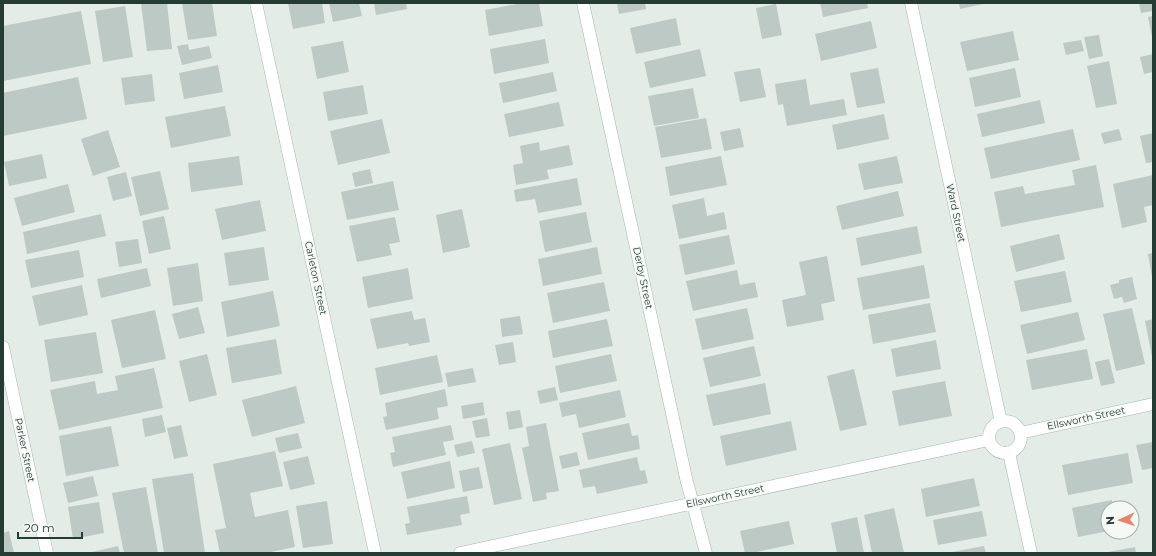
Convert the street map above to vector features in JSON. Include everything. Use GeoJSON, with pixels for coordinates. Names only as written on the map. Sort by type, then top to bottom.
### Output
{"type":"FeatureCollection","features":[{"type":"Feature","properties":{"kind":"street","name":"Carleton Street"},"geometry":{"type":"LineString","coordinates":[[256,3],[375,553]]}},
{"type":"Feature","properties":{"kind":"street","name":"Derby Street"},"geometry":{"type":"LineString","coordinates":[[583,3],[686,478],[706,553]]}},
{"type":"Feature","properties":{"kind":"street","name":"Ward Street"},"geometry":{"type":"LineString","coordinates":[[910,3],[1001,422]]}},
{"type":"Feature","properties":{"kind":"street","name":"Parker Street"},"geometry":{"type":"LineString","coordinates":[[3,347],[47,553]]}},
{"type":"Feature","properties":{"kind":"street","name":"Ellsworth Street"},"geometry":{"type":"LineString","coordinates":[[1020,433],[1153,404]]}},
{"type":"Feature","properties":{"kind":"street"},"geometry":{"type":"LineString","coordinates":[[1001,422],[1010,423],[1018,428],[1020,433],[1020,443],[1009,453],[999,452],[991,445],[990,431],[996,424],[1001,422]]}},
{"type":"Feature","properties":{"kind":"street","name":"Ellsworth Street"},"geometry":{"type":"LineString","coordinates":[[460,553],[990,440]]}},
{"type":"Feature","properties":{"kind":"street"},"geometry":{"type":"LineString","coordinates":[[1009,453],[1031,553]]}},
{"type":"Feature","properties":{"kind":"building"},"geometry":{"type":"Polygon","coordinates":[[[141,3],[167,3],[172,49],[147,51],[141,3]]]}},
{"type":"Feature","properties":{"kind":"building"},"geometry":{"type":"Polygon","coordinates":[[[182,3],[212,3],[217,36],[188,40],[182,3]]]}},
{"type":"Feature","properties":{"kind":"building"},"geometry":{"type":"Polygon","coordinates":[[[288,3],[322,3],[325,23],[293,29],[288,3]]]}},
{"type":"Feature","properties":{"kind":"building"},"geometry":{"type":"Polygon","coordinates":[[[329,3],[359,3],[362,16],[333,22],[329,3]]]}},
{"type":"Feature","properties":{"kind":"building"},"geometry":{"type":"Polygon","coordinates":[[[374,3],[406,3],[407,9],[376,15],[374,3]]]}},
{"type":"Feature","properties":{"kind":"building"},"geometry":{"type":"Polygon","coordinates":[[[522,3],[539,3],[543,26],[489,36],[485,10],[522,3]]]}},
{"type":"Feature","properties":{"kind":"building"},"geometry":{"type":"Polygon","coordinates":[[[617,3],[645,3],[646,9],[619,14],[617,3]]]}},
{"type":"Feature","properties":{"kind":"building"},"geometry":{"type":"Polygon","coordinates":[[[820,3],[867,3],[868,8],[823,17],[820,3]]]}},
{"type":"Feature","properties":{"kind":"building"},"geometry":{"type":"Polygon","coordinates":[[[959,3],[983,3],[983,4],[960,9],[959,3]]]}},
{"type":"Feature","properties":{"kind":"building"},"geometry":{"type":"Polygon","coordinates":[[[1139,3],[1153,3],[1153,11],[1141,13],[1139,3]]]}},
{"type":"Feature","properties":{"kind":"building"},"geometry":{"type":"Polygon","coordinates":[[[776,4],[782,35],[762,39],[756,8],[776,4]]]}},
{"type":"Feature","properties":{"kind":"building"},"geometry":{"type":"Polygon","coordinates":[[[125,6],[133,57],[103,62],[95,11],[125,6]]]}},
{"type":"Feature","properties":{"kind":"building"},"geometry":{"type":"Polygon","coordinates":[[[81,11],[91,64],[3,81],[3,26],[81,11]]]}},
{"type":"Feature","properties":{"kind":"building"},"geometry":{"type":"Polygon","coordinates":[[[1153,16],[1153,36],[1152,37],[1148,17],[1153,16]]]}},
{"type":"Feature","properties":{"kind":"building"},"geometry":{"type":"Polygon","coordinates":[[[676,18],[681,45],[636,54],[630,28],[676,18]]]}},
{"type":"Feature","properties":{"kind":"building"},"geometry":{"type":"Polygon","coordinates":[[[871,21],[877,48],[821,61],[815,34],[871,21]]]}},
{"type":"Feature","properties":{"kind":"building"},"geometry":{"type":"Polygon","coordinates":[[[1013,31],[1019,60],[967,71],[960,42],[1013,31]]]}},
{"type":"Feature","properties":{"kind":"building"},"geometry":{"type":"Polygon","coordinates":[[[1099,35],[1103,56],[1089,59],[1084,37],[1099,35]]]}},
{"type":"Feature","properties":{"kind":"building"},"geometry":{"type":"Polygon","coordinates":[[[545,39],[549,63],[494,74],[490,49],[545,39]]]}},
{"type":"Feature","properties":{"kind":"building"},"geometry":{"type":"Polygon","coordinates":[[[1081,40],[1084,51],[1066,55],[1063,43],[1081,40]]]}},
{"type":"Feature","properties":{"kind":"building"},"geometry":{"type":"Polygon","coordinates":[[[343,41],[349,72],[317,79],[311,47],[343,41]]]}},
{"type":"Feature","properties":{"kind":"building"},"geometry":{"type":"Polygon","coordinates":[[[188,44],[189,50],[209,46],[212,58],[182,65],[177,46],[188,44]]]}},
{"type":"Feature","properties":{"kind":"building"},"geometry":{"type":"Polygon","coordinates":[[[700,49],[706,76],[650,88],[644,62],[700,49]]]}},
{"type":"Feature","properties":{"kind":"building"},"geometry":{"type":"Polygon","coordinates":[[[1153,54],[1153,72],[1144,74],[1140,57],[1153,54]]]}},
{"type":"Feature","properties":{"kind":"building"},"geometry":{"type":"Polygon","coordinates":[[[1109,61],[1117,104],[1096,108],[1087,66],[1109,61]]]}},
{"type":"Feature","properties":{"kind":"building"},"geometry":{"type":"Polygon","coordinates":[[[218,65],[223,92],[184,99],[179,73],[218,65]]]}},
{"type":"Feature","properties":{"kind":"building"},"geometry":{"type":"Polygon","coordinates":[[[760,68],[766,97],[740,102],[734,72],[760,68]]]}},
{"type":"Feature","properties":{"kind":"building"},"geometry":{"type":"Polygon","coordinates":[[[878,68],[885,103],[857,108],[850,73],[878,68]]]}},
{"type":"Feature","properties":{"kind":"building"},"geometry":{"type":"Polygon","coordinates":[[[1015,68],[1021,97],[975,107],[969,78],[1015,68]]]}},
{"type":"Feature","properties":{"kind":"building"},"geometry":{"type":"Polygon","coordinates":[[[553,72],[557,91],[503,103],[499,83],[553,72]]]}},
{"type":"Feature","properties":{"kind":"building"},"geometry":{"type":"Polygon","coordinates":[[[152,74],[155,101],[125,105],[121,78],[152,74]]]}},
{"type":"Feature","properties":{"kind":"building"},"geometry":{"type":"Polygon","coordinates":[[[78,77],[87,119],[3,136],[3,93],[78,77]]]}},
{"type":"Feature","properties":{"kind":"building"},"geometry":{"type":"Polygon","coordinates":[[[806,79],[810,105],[844,99],[847,115],[787,126],[783,104],[778,105],[775,84],[806,79]]]}},
{"type":"Feature","properties":{"kind":"building"},"geometry":{"type":"Polygon","coordinates":[[[363,85],[368,114],[328,121],[323,92],[363,85]]]}},
{"type":"Feature","properties":{"kind":"building"},"geometry":{"type":"Polygon","coordinates":[[[693,88],[699,118],[654,126],[648,96],[693,88]]]}},
{"type":"Feature","properties":{"kind":"building"},"geometry":{"type":"Polygon","coordinates":[[[1040,100],[1045,123],[982,137],[977,114],[1040,100]]]}},
{"type":"Feature","properties":{"kind":"building"},"geometry":{"type":"Polygon","coordinates":[[[559,102],[564,126],[509,137],[504,114],[559,102]]]}},
{"type":"Feature","properties":{"kind":"building"},"geometry":{"type":"Polygon","coordinates":[[[225,106],[231,136],[171,148],[165,117],[225,106]]]}},
{"type":"Feature","properties":{"kind":"building"},"geometry":{"type":"Polygon","coordinates":[[[884,114],[889,139],[837,150],[832,125],[884,114]]]}},
{"type":"Feature","properties":{"kind":"building"},"geometry":{"type":"Polygon","coordinates":[[[706,118],[712,149],[661,158],[655,127],[706,118]]]}},
{"type":"Feature","properties":{"kind":"building"},"geometry":{"type":"Polygon","coordinates":[[[382,119],[390,153],[338,165],[330,131],[382,119]]]}},
{"type":"Feature","properties":{"kind":"building"},"geometry":{"type":"Polygon","coordinates":[[[740,128],[744,147],[724,151],[720,132],[740,128]]]}},
{"type":"Feature","properties":{"kind":"building"},"geometry":{"type":"Polygon","coordinates":[[[1073,129],[1080,160],[991,179],[984,148],[1073,129]]]}},
{"type":"Feature","properties":{"kind":"building"},"geometry":{"type":"Polygon","coordinates":[[[1119,129],[1122,140],[1104,144],[1101,133],[1119,129]]]}},
{"type":"Feature","properties":{"kind":"building"},"geometry":{"type":"Polygon","coordinates":[[[108,130],[120,167],[93,176],[81,139],[108,130]]]}},
{"type":"Feature","properties":{"kind":"building"},"geometry":{"type":"Polygon","coordinates":[[[1153,133],[1153,162],[1146,163],[1140,136],[1153,133]]]}},
{"type":"Feature","properties":{"kind":"building"},"geometry":{"type":"Polygon","coordinates":[[[539,142],[540,151],[569,145],[573,165],[547,170],[549,179],[516,185],[513,165],[523,163],[520,146],[539,142]]]}},
{"type":"Feature","properties":{"kind":"building"},"geometry":{"type":"Polygon","coordinates":[[[42,154],[47,178],[9,186],[4,162],[42,154]]]}},
{"type":"Feature","properties":{"kind":"building"},"geometry":{"type":"Polygon","coordinates":[[[239,156],[243,185],[191,192],[188,163],[239,156]]]}},
{"type":"Feature","properties":{"kind":"building"},"geometry":{"type":"Polygon","coordinates":[[[721,156],[727,185],[670,196],[665,167],[721,156]]]}},
{"type":"Feature","properties":{"kind":"building"},"geometry":{"type":"Polygon","coordinates":[[[897,156],[903,183],[864,190],[858,164],[897,156]]]}},
{"type":"Feature","properties":{"kind":"building"},"geometry":{"type":"Polygon","coordinates":[[[1096,165],[1104,207],[1001,227],[994,192],[1023,186],[1025,194],[1075,185],[1072,170],[1096,165]]]}},
{"type":"Feature","properties":{"kind":"building"},"geometry":{"type":"Polygon","coordinates":[[[370,169],[373,183],[355,187],[352,173],[370,169]]]}},
{"type":"Feature","properties":{"kind":"building"},"geometry":{"type":"Polygon","coordinates":[[[160,171],[169,209],[140,216],[131,177],[160,171]]]}},
{"type":"Feature","properties":{"kind":"building"},"geometry":{"type":"Polygon","coordinates":[[[126,172],[132,196],[113,201],[107,177],[126,172]]]}},
{"type":"Feature","properties":{"kind":"building"},"geometry":{"type":"Polygon","coordinates":[[[1153,175],[1153,205],[1144,207],[1147,222],[1122,228],[1113,184],[1153,175]]]}},
{"type":"Feature","properties":{"kind":"building"},"geometry":{"type":"Polygon","coordinates":[[[577,178],[582,205],[538,213],[535,199],[516,202],[514,190],[577,178]]]}},
{"type":"Feature","properties":{"kind":"building"},"geometry":{"type":"Polygon","coordinates":[[[393,181],[399,210],[347,220],[341,192],[393,181]]]}},
{"type":"Feature","properties":{"kind":"building"},"geometry":{"type":"Polygon","coordinates":[[[68,184],[75,212],[22,226],[14,198],[68,184]]]}},
{"type":"Feature","properties":{"kind":"building"},"geometry":{"type":"Polygon","coordinates":[[[898,191],[904,216],[842,230],[836,206],[898,191]]]}},
{"type":"Feature","properties":{"kind":"building"},"geometry":{"type":"Polygon","coordinates":[[[704,198],[707,216],[724,212],[727,229],[679,239],[672,205],[704,198]]]}},
{"type":"Feature","properties":{"kind":"building"},"geometry":{"type":"Polygon","coordinates":[[[260,200],[266,231],[222,240],[215,209],[260,200]]]}},
{"type":"Feature","properties":{"kind":"building"},"geometry":{"type":"Polygon","coordinates":[[[462,209],[470,247],[443,253],[436,215],[462,209]]]}},
{"type":"Feature","properties":{"kind":"building"},"geometry":{"type":"Polygon","coordinates":[[[586,212],[592,242],[545,252],[539,221],[586,212]]]}},
{"type":"Feature","properties":{"kind":"building"},"geometry":{"type":"Polygon","coordinates":[[[101,214],[106,236],[27,254],[23,232],[101,214]]]}},
{"type":"Feature","properties":{"kind":"building"},"geometry":{"type":"Polygon","coordinates":[[[164,216],[171,249],[149,254],[142,221],[164,216]]]}},
{"type":"Feature","properties":{"kind":"building"},"geometry":{"type":"Polygon","coordinates":[[[395,217],[400,242],[389,244],[392,255],[357,262],[349,226],[395,217]]]}},
{"type":"Feature","properties":{"kind":"building"},"geometry":{"type":"Polygon","coordinates":[[[917,226],[922,253],[861,266],[856,238],[917,226]]]}},
{"type":"Feature","properties":{"kind":"building"},"geometry":{"type":"Polygon","coordinates":[[[1059,234],[1065,259],[1016,272],[1010,246],[1059,234]]]}},
{"type":"Feature","properties":{"kind":"building"},"geometry":{"type":"Polygon","coordinates":[[[729,235],[735,264],[685,275],[679,245],[729,235]]]}},
{"type":"Feature","properties":{"kind":"building"},"geometry":{"type":"Polygon","coordinates":[[[138,239],[142,263],[119,267],[115,242],[138,239]]]}},
{"type":"Feature","properties":{"kind":"building"},"geometry":{"type":"Polygon","coordinates":[[[264,247],[269,280],[229,286],[224,253],[264,247]]]}},
{"type":"Feature","properties":{"kind":"building"},"geometry":{"type":"Polygon","coordinates":[[[597,247],[602,274],[543,286],[538,259],[597,247]]]}},
{"type":"Feature","properties":{"kind":"building"},"geometry":{"type":"Polygon","coordinates":[[[79,250],[84,277],[31,288],[25,260],[79,250]]]}},
{"type":"Feature","properties":{"kind":"building"},"geometry":{"type":"Polygon","coordinates":[[[1153,253],[1153,277],[1152,277],[1148,254],[1153,253]]]}},
{"type":"Feature","properties":{"kind":"building"},"geometry":{"type":"Polygon","coordinates":[[[827,256],[835,301],[821,304],[824,320],[787,327],[782,300],[806,295],[799,262],[827,256]]]}},
{"type":"Feature","properties":{"kind":"building"},"geometry":{"type":"Polygon","coordinates":[[[198,263],[203,301],[173,306],[167,268],[198,263]]]}},
{"type":"Feature","properties":{"kind":"building"},"geometry":{"type":"Polygon","coordinates":[[[924,265],[930,298],[863,310],[857,278],[924,265]]]}},
{"type":"Feature","properties":{"kind":"building"},"geometry":{"type":"Polygon","coordinates":[[[147,268],[151,286],[101,298],[97,279],[147,268]]]}},
{"type":"Feature","properties":{"kind":"building"},"geometry":{"type":"Polygon","coordinates":[[[408,268],[413,299],[368,308],[362,277],[408,268]]]}},
{"type":"Feature","properties":{"kind":"building"},"geometry":{"type":"Polygon","coordinates":[[[737,270],[740,285],[755,282],[758,297],[693,311],[686,281],[737,270]]]}},
{"type":"Feature","properties":{"kind":"building"},"geometry":{"type":"Polygon","coordinates":[[[1065,271],[1072,302],[1021,312],[1014,281],[1065,271]]]}},
{"type":"Feature","properties":{"kind":"building"},"geometry":{"type":"Polygon","coordinates":[[[1132,277],[1137,299],[1124,303],[1122,297],[1114,299],[1110,285],[1119,283],[1119,280],[1132,277]]]}},
{"type":"Feature","properties":{"kind":"building"},"geometry":{"type":"Polygon","coordinates":[[[604,282],[610,311],[553,323],[547,293],[604,282]]]}},
{"type":"Feature","properties":{"kind":"building"},"geometry":{"type":"Polygon","coordinates":[[[82,285],[88,315],[39,326],[32,296],[82,285]]]}},
{"type":"Feature","properties":{"kind":"building"},"geometry":{"type":"Polygon","coordinates":[[[273,291],[280,326],[227,337],[221,302],[273,291]]]}},
{"type":"Feature","properties":{"kind":"building"},"geometry":{"type":"Polygon","coordinates":[[[930,303],[936,332],[873,344],[868,315],[930,303]]]}},
{"type":"Feature","properties":{"kind":"building"},"geometry":{"type":"Polygon","coordinates":[[[198,307],[205,333],[179,339],[172,314],[198,307]]]}},
{"type":"Feature","properties":{"kind":"building"},"geometry":{"type":"Polygon","coordinates":[[[747,308],[754,339],[702,350],[695,319],[747,308]]]}},
{"type":"Feature","properties":{"kind":"building"},"geometry":{"type":"Polygon","coordinates":[[[1132,308],[1145,364],[1116,371],[1103,314],[1132,308]]]}},
{"type":"Feature","properties":{"kind":"building"},"geometry":{"type":"Polygon","coordinates":[[[155,310],[166,359],[122,368],[111,320],[155,310]]]}},
{"type":"Feature","properties":{"kind":"building"},"geometry":{"type":"Polygon","coordinates":[[[412,311],[414,320],[425,318],[430,342],[409,346],[408,343],[377,349],[370,319],[412,311]]]}},
{"type":"Feature","properties":{"kind":"building"},"geometry":{"type":"Polygon","coordinates":[[[1078,312],[1085,340],[1027,354],[1020,325],[1078,312]]]}},
{"type":"Feature","properties":{"kind":"building"},"geometry":{"type":"Polygon","coordinates":[[[520,316],[523,334],[502,337],[500,319],[520,316]]]}},
{"type":"Feature","properties":{"kind":"building"},"geometry":{"type":"Polygon","coordinates":[[[607,319],[613,346],[553,358],[548,331],[607,319]]]}},
{"type":"Feature","properties":{"kind":"building"},"geometry":{"type":"Polygon","coordinates":[[[1153,319],[1153,356],[1152,357],[1145,321],[1153,319]]]}},
{"type":"Feature","properties":{"kind":"building"},"geometry":{"type":"Polygon","coordinates":[[[96,332],[103,373],[51,382],[44,340],[96,332]]]}},
{"type":"Feature","properties":{"kind":"building"},"geometry":{"type":"Polygon","coordinates":[[[276,339],[282,374],[232,383],[226,348],[276,339]]]}},
{"type":"Feature","properties":{"kind":"building"},"geometry":{"type":"Polygon","coordinates":[[[936,340],[941,369],[896,377],[891,349],[936,340]]]}},
{"type":"Feature","properties":{"kind":"building"},"geometry":{"type":"Polygon","coordinates":[[[513,342],[516,362],[499,365],[495,345],[513,342]]]}},
{"type":"Feature","properties":{"kind":"building"},"geometry":{"type":"Polygon","coordinates":[[[754,346],[761,376],[710,387],[703,358],[754,346]]]}},
{"type":"Feature","properties":{"kind":"building"},"geometry":{"type":"Polygon","coordinates":[[[1087,349],[1093,379],[1032,390],[1026,360],[1087,349]]]}},
{"type":"Feature","properties":{"kind":"building"},"geometry":{"type":"Polygon","coordinates":[[[207,354],[217,395],[189,402],[179,361],[207,354]]]}},
{"type":"Feature","properties":{"kind":"building"},"geometry":{"type":"Polygon","coordinates":[[[611,354],[617,381],[560,393],[555,366],[611,354]]]}},
{"type":"Feature","properties":{"kind":"building"},"geometry":{"type":"Polygon","coordinates":[[[437,355],[443,382],[380,395],[375,368],[437,355]]]}},
{"type":"Feature","properties":{"kind":"building"},"geometry":{"type":"Polygon","coordinates":[[[1109,359],[1115,383],[1101,386],[1095,362],[1109,359]]]}},
{"type":"Feature","properties":{"kind":"building"},"geometry":{"type":"Polygon","coordinates":[[[154,368],[163,408],[59,430],[50,390],[95,381],[97,394],[118,390],[115,376],[154,368]]]}},
{"type":"Feature","properties":{"kind":"building"},"geometry":{"type":"Polygon","coordinates":[[[473,368],[476,382],[448,387],[445,373],[473,368]]]}},
{"type":"Feature","properties":{"kind":"building"},"geometry":{"type":"Polygon","coordinates":[[[854,369],[867,425],[840,431],[827,376],[854,369]]]}},
{"type":"Feature","properties":{"kind":"building"},"geometry":{"type":"Polygon","coordinates":[[[945,381],[952,416],[899,426],[892,391],[945,381]]]}},
{"type":"Feature","properties":{"kind":"building"},"geometry":{"type":"Polygon","coordinates":[[[765,383],[771,414],[713,426],[706,395],[765,383]]]}},
{"type":"Feature","properties":{"kind":"building"},"geometry":{"type":"Polygon","coordinates":[[[296,386],[305,423],[252,437],[242,400],[296,386]]]}},
{"type":"Feature","properties":{"kind":"building"},"geometry":{"type":"Polygon","coordinates":[[[555,387],[558,400],[540,404],[537,391],[555,387]]]}},
{"type":"Feature","properties":{"kind":"building"},"geometry":{"type":"Polygon","coordinates":[[[445,389],[448,406],[437,408],[439,419],[386,430],[383,417],[387,416],[385,403],[445,389]]]}},
{"type":"Feature","properties":{"kind":"building"},"geometry":{"type":"Polygon","coordinates":[[[620,390],[626,417],[579,428],[576,414],[562,417],[559,403],[620,390]]]}},
{"type":"Feature","properties":{"kind":"building"},"geometry":{"type":"Polygon","coordinates":[[[483,402],[485,415],[463,419],[461,406],[483,402]]]}},
{"type":"Feature","properties":{"kind":"building"},"geometry":{"type":"Polygon","coordinates":[[[520,410],[523,427],[509,430],[506,412],[520,410]]]}},
{"type":"Feature","properties":{"kind":"building"},"geometry":{"type":"Polygon","coordinates":[[[162,415],[166,432],[145,437],[142,419],[162,415]]]}},
{"type":"Feature","properties":{"kind":"building"},"geometry":{"type":"Polygon","coordinates":[[[487,418],[490,436],[476,438],[472,421],[487,418]]]}},
{"type":"Feature","properties":{"kind":"building"},"geometry":{"type":"Polygon","coordinates":[[[791,421],[797,450],[726,466],[720,436],[791,421]]]}},
{"type":"Feature","properties":{"kind":"building"},"geometry":{"type":"Polygon","coordinates":[[[546,423],[559,491],[546,493],[547,499],[533,502],[522,448],[529,446],[526,427],[546,423]]]}},
{"type":"Feature","properties":{"kind":"building"},"geometry":{"type":"Polygon","coordinates":[[[629,423],[632,436],[638,435],[640,449],[588,460],[582,433],[629,423]]]}},
{"type":"Feature","properties":{"kind":"building"},"geometry":{"type":"Polygon","coordinates":[[[181,425],[188,456],[174,459],[167,428],[181,425]]]}},
{"type":"Feature","properties":{"kind":"building"},"geometry":{"type":"Polygon","coordinates":[[[451,425],[454,440],[443,442],[446,455],[393,467],[390,453],[395,452],[392,437],[451,425]]]}},
{"type":"Feature","properties":{"kind":"building"},"geometry":{"type":"Polygon","coordinates":[[[111,426],[119,466],[66,476],[59,436],[111,426]]]}},
{"type":"Feature","properties":{"kind":"building"},"geometry":{"type":"Polygon","coordinates":[[[298,433],[302,448],[279,453],[275,438],[298,433]]]}},
{"type":"Feature","properties":{"kind":"building"},"geometry":{"type":"Polygon","coordinates":[[[472,441],[475,453],[457,457],[454,445],[472,441]]]}},
{"type":"Feature","properties":{"kind":"building"},"geometry":{"type":"Polygon","coordinates":[[[1153,442],[1153,468],[1142,470],[1136,445],[1153,442]]]}},
{"type":"Feature","properties":{"kind":"building"},"geometry":{"type":"Polygon","coordinates":[[[510,443],[522,499],[494,505],[482,449],[510,443]]]}},
{"type":"Feature","properties":{"kind":"building"},"geometry":{"type":"Polygon","coordinates":[[[275,451],[283,486],[250,493],[255,517],[288,510],[295,547],[266,553],[220,553],[215,530],[226,528],[213,464],[275,451]]]}},
{"type":"Feature","properties":{"kind":"building"},"geometry":{"type":"Polygon","coordinates":[[[577,452],[580,465],[562,469],[559,456],[577,452]]]}},
{"type":"Feature","properties":{"kind":"building"},"geometry":{"type":"Polygon","coordinates":[[[1128,453],[1133,483],[1068,495],[1062,465],[1128,453]]]}},
{"type":"Feature","properties":{"kind":"building"},"geometry":{"type":"Polygon","coordinates":[[[308,456],[315,484],[290,490],[283,462],[308,456]]]}},
{"type":"Feature","properties":{"kind":"building"},"geometry":{"type":"Polygon","coordinates":[[[637,457],[640,471],[645,470],[648,483],[597,494],[595,486],[583,488],[579,470],[637,457]]]}},
{"type":"Feature","properties":{"kind":"building"},"geometry":{"type":"Polygon","coordinates":[[[450,461],[455,488],[407,499],[401,472],[450,461]]]}},
{"type":"Feature","properties":{"kind":"building"},"geometry":{"type":"Polygon","coordinates":[[[479,467],[483,488],[463,492],[459,471],[479,467]]]}},
{"type":"Feature","properties":{"kind":"building"},"geometry":{"type":"Polygon","coordinates":[[[193,473],[205,553],[164,553],[152,479],[193,473]]]}},
{"type":"Feature","properties":{"kind":"building"},"geometry":{"type":"Polygon","coordinates":[[[93,476],[98,496],[68,503],[63,483],[93,476]]]}},
{"type":"Feature","properties":{"kind":"building"},"geometry":{"type":"Polygon","coordinates":[[[974,478],[980,506],[926,517],[921,489],[974,478]]]}},
{"type":"Feature","properties":{"kind":"building"},"geometry":{"type":"Polygon","coordinates":[[[146,487],[158,553],[124,553],[112,493],[146,487]]]}},
{"type":"Feature","properties":{"kind":"building"},"geometry":{"type":"Polygon","coordinates":[[[467,496],[470,513],[460,515],[462,525],[407,535],[405,524],[410,523],[407,507],[467,496]]]}},
{"type":"Feature","properties":{"kind":"building"},"geometry":{"type":"Polygon","coordinates":[[[327,501],[333,544],[303,548],[296,506],[327,501]]]}},
{"type":"Feature","properties":{"kind":"building"},"geometry":{"type":"Polygon","coordinates":[[[99,502],[104,533],[73,539],[68,507],[99,502]]]}},
{"type":"Feature","properties":{"kind":"building"},"geometry":{"type":"Polygon","coordinates":[[[1100,502],[1100,533],[1078,537],[1072,508],[1100,502]]]}},
{"type":"Feature","properties":{"kind":"building"},"geometry":{"type":"Polygon","coordinates":[[[894,508],[904,553],[872,553],[864,515],[894,508]]]}},
{"type":"Feature","properties":{"kind":"building"},"geometry":{"type":"Polygon","coordinates":[[[982,511],[987,536],[938,545],[933,520],[982,511]]]}},
{"type":"Feature","properties":{"kind":"building"},"geometry":{"type":"Polygon","coordinates":[[[857,517],[864,553],[837,553],[831,523],[857,517]]]}},
{"type":"Feature","properties":{"kind":"building"},"geometry":{"type":"Polygon","coordinates":[[[789,521],[794,544],[752,553],[745,553],[740,531],[789,521]]]}},
{"type":"Feature","properties":{"kind":"building"},"geometry":{"type":"Polygon","coordinates":[[[9,531],[14,553],[3,553],[3,533],[9,531]]]}},
{"type":"Feature","properties":{"kind":"building"},"geometry":{"type":"Polygon","coordinates":[[[118,546],[120,553],[92,553],[92,552],[118,546]]]}},
{"type":"Feature","properties":{"kind":"building"},"geometry":{"type":"Polygon","coordinates":[[[984,546],[986,553],[952,553],[952,552],[984,546]]]}},
{"type":"Feature","properties":{"kind":"building"},"geometry":{"type":"Polygon","coordinates":[[[1135,547],[1136,553],[1108,553],[1108,552],[1135,547]]]}}]}
